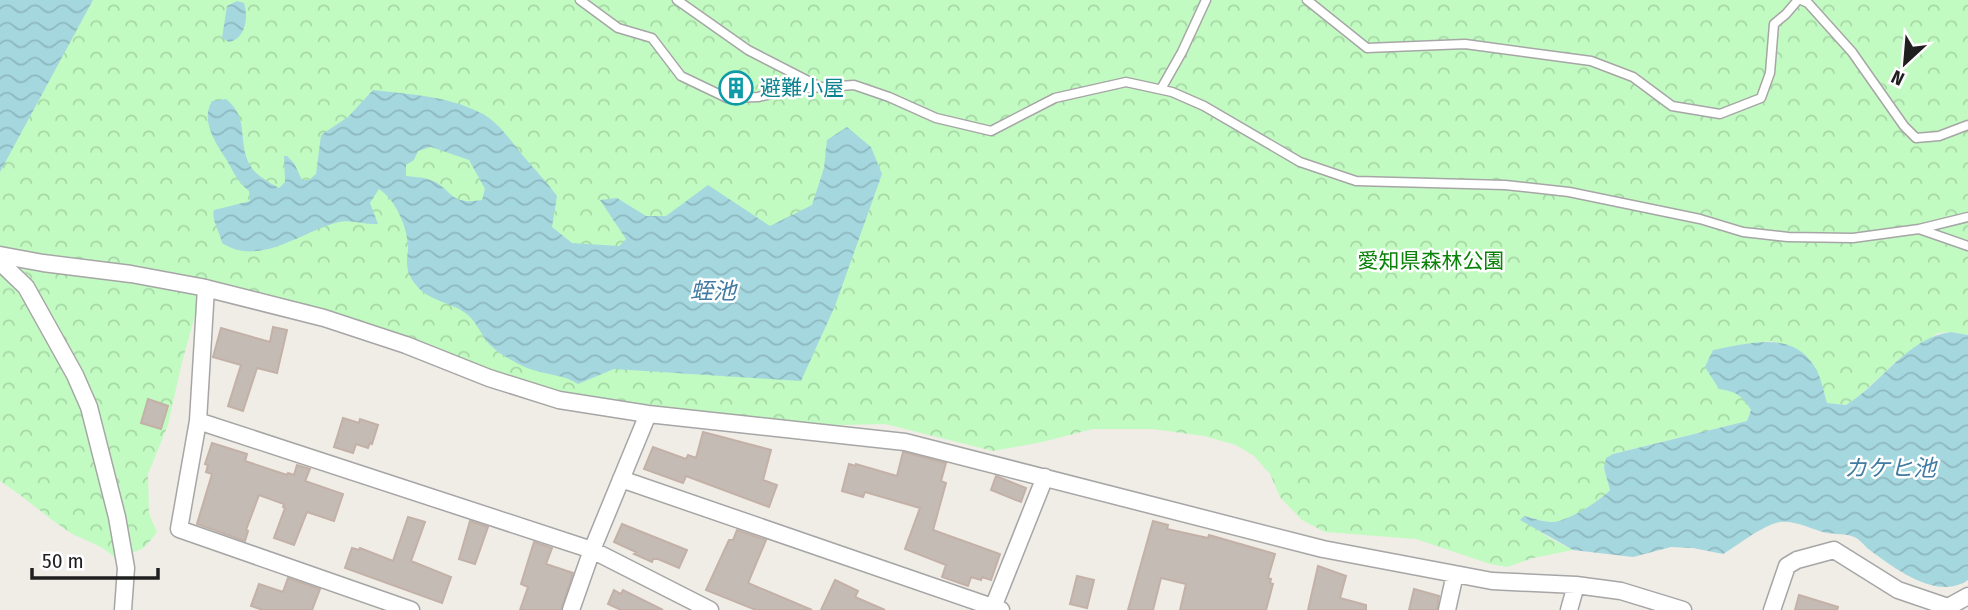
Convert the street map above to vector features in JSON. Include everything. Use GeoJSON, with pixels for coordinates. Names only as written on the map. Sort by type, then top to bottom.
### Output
{"type":"FeatureCollection","features":[{"type":"Feature","properties":{"kind":"street"},"geometry":{"type":"LineString","coordinates":[[0,255],[206,288],[324,318],[406,345],[489,379],[559,400],[648,414],[905,442],[1323,549],[1492,581],[1576,585],[1621,591],[1683,610]]}},
{"type":"Feature","properties":{"kind":"street"},"geometry":{"type":"LineString","coordinates":[[0,262],[26,288],[75,376],[89,407],[117,517],[126,568],[122,610]]}},
{"type":"Feature","properties":{"kind":"street"},"geometry":{"type":"LineString","coordinates":[[206,288],[198,421],[179,529],[411,610]]}},
{"type":"Feature","properties":{"kind":"street"},"geometry":{"type":"LineString","coordinates":[[571,610],[592,550],[648,414]]}},
{"type":"Feature","properties":{"kind":"street"},"geometry":{"type":"LineString","coordinates":[[198,421],[592,550],[710,610]]}},
{"type":"Feature","properties":{"kind":"street"},"geometry":{"type":"LineString","coordinates":[[621,478],[995,609],[1045,477]]}},
{"type":"Feature","properties":{"kind":"street"},"geometry":{"type":"LineString","coordinates":[[1772,610],[1787,566],[1797,560],[1834,550],[1898,590],[1911,595],[1948,607],[1968,596]]}},
{"type":"Feature","properties":{"kind":"street"},"geometry":{"type":"LineString","coordinates":[[1447,610],[1455,575]]}},
{"type":"Feature","properties":{"kind":"street"},"geometry":{"type":"LineString","coordinates":[[1569,610],[1576,585]]}},
{"type":"Feature","properties":{"kind":"lane"},"geometry":{"type":"LineString","coordinates":[[580,0],[618,28],[652,38],[681,76],[727,98],[758,97],[795,89],[854,85],[936,118],[990,131],[1055,99],[1126,82],[1161,89],[1205,106],[1300,162],[1356,181],[1505,185],[1569,192],[1700,219],[1743,232],[1788,237],[1853,239],[1919,229],[1968,217]]}},
{"type":"Feature","properties":{"kind":"lane"},"geometry":{"type":"LineString","coordinates":[[677,0],[748,50],[821,87]]}},
{"type":"Feature","properties":{"kind":"lane"},"geometry":{"type":"LineString","coordinates":[[1161,89],[1206,0]]}},
{"type":"Feature","properties":{"kind":"lane"},"geometry":{"type":"LineString","coordinates":[[1307,0],[1367,48],[1465,44],[1591,61],[1633,77],[1672,106],[1720,114],[1761,98],[1770,73],[1774,24],[1800,0],[1808,3],[1852,52],[1904,126],[1916,138],[1938,136],[1968,125]]}},
{"type":"Feature","properties":{"kind":"lane"},"geometry":{"type":"LineString","coordinates":[[1919,229],[1968,246]]}},
{"type":"Feature","properties":{"kind":"green space","name":"愛知県森林公園"},"geometry":{"type":"Polygon","coordinates":[[[0,0],[1968,0],[1968,335],[1938,333],[1899,359],[1846,405],[1827,404],[1817,372],[1772,341],[1713,350],[1731,390],[1744,398],[1751,409],[1747,421],[1613,454],[1604,468],[1610,490],[1599,500],[1558,521],[1524,516],[1521,519],[1573,550],[1533,558],[1507,567],[1490,564],[1416,539],[1325,532],[1302,520],[1280,497],[1270,474],[1254,456],[1236,445],[1204,436],[1152,429],[1093,429],[993,451],[885,424],[796,426],[562,395],[204,283],[168,425],[148,474],[149,514],[157,532],[142,549],[129,552],[120,564],[108,552],[66,530],[0,481],[0,0]]]}},
{"type":"Feature","properties":{"kind":"water"},"geometry":{"type":"Polygon","coordinates":[[[0,0],[93,0],[0,172],[0,0]]]}},
{"type":"Feature","properties":{"kind":"water"},"geometry":{"type":"Polygon","coordinates":[[[237,1],[244,3],[246,21],[239,37],[229,42],[222,38],[227,6],[237,1]]]}},
{"type":"Feature","properties":{"kind":"water","name":"蛭池"},"geometry":{"type":"Polygon","coordinates":[[[373,90],[441,99],[486,116],[505,133],[557,196],[552,227],[572,243],[619,246],[626,239],[600,200],[617,198],[646,216],[666,216],[708,185],[770,226],[812,205],[824,168],[827,140],[847,127],[871,147],[882,174],[835,306],[801,381],[614,369],[578,384],[566,378],[527,368],[508,358],[490,345],[468,315],[421,291],[409,272],[408,242],[400,216],[391,200],[379,189],[370,203],[378,224],[341,222],[264,250],[236,249],[222,243],[214,210],[250,201],[249,191],[241,184],[211,132],[208,116],[212,101],[226,99],[234,107],[241,123],[244,149],[251,167],[279,188],[285,182],[284,156],[294,163],[302,180],[309,180],[316,174],[321,135],[348,117],[373,90]],[[431,147],[418,151],[414,160],[406,165],[406,176],[436,182],[462,200],[482,200],[485,189],[469,160],[431,147]]]}},
{"type":"Feature","properties":{"kind":"water","name":"カケヒ池"},"geometry":{"type":"Polygon","coordinates":[[[1951,332],[1968,335],[1968,580],[1956,586],[1930,585],[1917,580],[1892,566],[1856,538],[1827,533],[1792,522],[1780,522],[1766,527],[1723,554],[1671,547],[1633,557],[1573,550],[1520,520],[1524,516],[1558,521],[1599,500],[1610,490],[1604,468],[1606,458],[1613,454],[1747,421],[1751,410],[1745,401],[1730,391],[1719,389],[1705,367],[1713,350],[1757,342],[1784,344],[1797,349],[1817,371],[1827,403],[1846,405],[1908,352],[1936,336],[1951,332]]]}},
{"type":"Feature","properties":{"kind":"building"},"geometry":{"type":"Polygon","coordinates":[[[273,327],[287,330],[277,373],[257,368],[243,411],[228,406],[241,365],[213,357],[221,328],[270,342],[273,327]]]}},
{"type":"Feature","properties":{"kind":"building"},"geometry":{"type":"Polygon","coordinates":[[[148,399],[168,406],[161,429],[141,423],[148,399]]]}},
{"type":"Feature","properties":{"kind":"building"},"geometry":{"type":"Polygon","coordinates":[[[343,418],[359,423],[360,419],[378,425],[368,448],[356,444],[353,453],[334,447],[343,418]]]}},
{"type":"Feature","properties":{"kind":"building"},"geometry":{"type":"Polygon","coordinates":[[[703,432],[771,450],[763,480],[777,485],[769,507],[686,476],[683,483],[644,469],[653,447],[686,459],[688,455],[696,458],[703,432]]]}},
{"type":"Feature","properties":{"kind":"building"},"geometry":{"type":"Polygon","coordinates":[[[212,443],[247,454],[245,461],[287,475],[294,475],[297,465],[310,469],[305,481],[343,494],[334,521],[307,512],[294,545],[274,538],[284,504],[259,495],[246,530],[245,541],[197,524],[212,474],[206,472],[208,465],[205,464],[212,443]]]}},
{"type":"Feature","properties":{"kind":"building"},"geometry":{"type":"Polygon","coordinates":[[[903,452],[946,463],[941,481],[946,483],[933,530],[1000,554],[991,580],[971,577],[968,586],[942,577],[946,565],[905,549],[920,508],[865,492],[863,497],[842,491],[849,464],[897,476],[903,452]]]}},
{"type":"Feature","properties":{"kind":"building"},"geometry":{"type":"Polygon","coordinates":[[[996,476],[1026,488],[1021,502],[991,490],[996,476]]]}},
{"type":"Feature","properties":{"kind":"building"},"geometry":{"type":"Polygon","coordinates":[[[408,517],[425,522],[411,561],[451,577],[442,603],[345,568],[352,548],[360,548],[393,561],[408,517]]]}},
{"type":"Feature","properties":{"kind":"building"},"geometry":{"type":"Polygon","coordinates":[[[470,521],[488,527],[475,564],[459,559],[470,521]]]}},
{"type":"Feature","properties":{"kind":"building"},"geometry":{"type":"Polygon","coordinates":[[[1153,521],[1168,525],[1167,529],[1208,538],[1209,535],[1275,554],[1268,578],[1273,584],[1266,610],[1180,610],[1186,584],[1161,578],[1153,610],[1128,610],[1153,521]]]}},
{"type":"Feature","properties":{"kind":"building"},"geometry":{"type":"Polygon","coordinates":[[[622,524],[687,550],[679,568],[658,559],[653,559],[652,562],[614,542],[622,524]]]}},
{"type":"Feature","properties":{"kind":"building"},"geometry":{"type":"Polygon","coordinates":[[[737,530],[766,540],[748,583],[812,610],[756,610],[706,590],[729,540],[733,540],[737,530]]]}},
{"type":"Feature","properties":{"kind":"building"},"geometry":{"type":"Polygon","coordinates":[[[534,542],[552,548],[546,564],[573,573],[561,610],[520,610],[528,587],[521,584],[534,542]]]}},
{"type":"Feature","properties":{"kind":"building"},"geometry":{"type":"Polygon","coordinates":[[[1318,566],[1346,576],[1340,598],[1366,605],[1366,610],[1308,610],[1318,566]]]}},
{"type":"Feature","properties":{"kind":"building"},"geometry":{"type":"Polygon","coordinates":[[[1077,576],[1094,580],[1087,608],[1070,604],[1077,576]]]}},
{"type":"Feature","properties":{"kind":"building"},"geometry":{"type":"Polygon","coordinates":[[[288,578],[320,589],[312,610],[263,610],[251,606],[259,584],[283,592],[288,578]]]}},
{"type":"Feature","properties":{"kind":"building"},"geometry":{"type":"Polygon","coordinates":[[[835,580],[858,591],[855,597],[885,610],[821,610],[835,580]]]}},
{"type":"Feature","properties":{"kind":"building"},"geometry":{"type":"Polygon","coordinates":[[[1414,589],[1439,596],[1437,610],[1409,610],[1414,589]]]}},
{"type":"Feature","properties":{"kind":"building"},"geometry":{"type":"Polygon","coordinates":[[[614,590],[621,594],[623,590],[663,610],[621,610],[608,604],[614,590]]]}},
{"type":"Feature","properties":{"kind":"building"},"geometry":{"type":"Polygon","coordinates":[[[1799,595],[1838,607],[1837,610],[1795,610],[1799,595]]]}},
{"type":"Feature","properties":{"kind":"place","name":"避難小屋"},"geometry":{"type":"Point","coordinates":[736,88]}}]}
